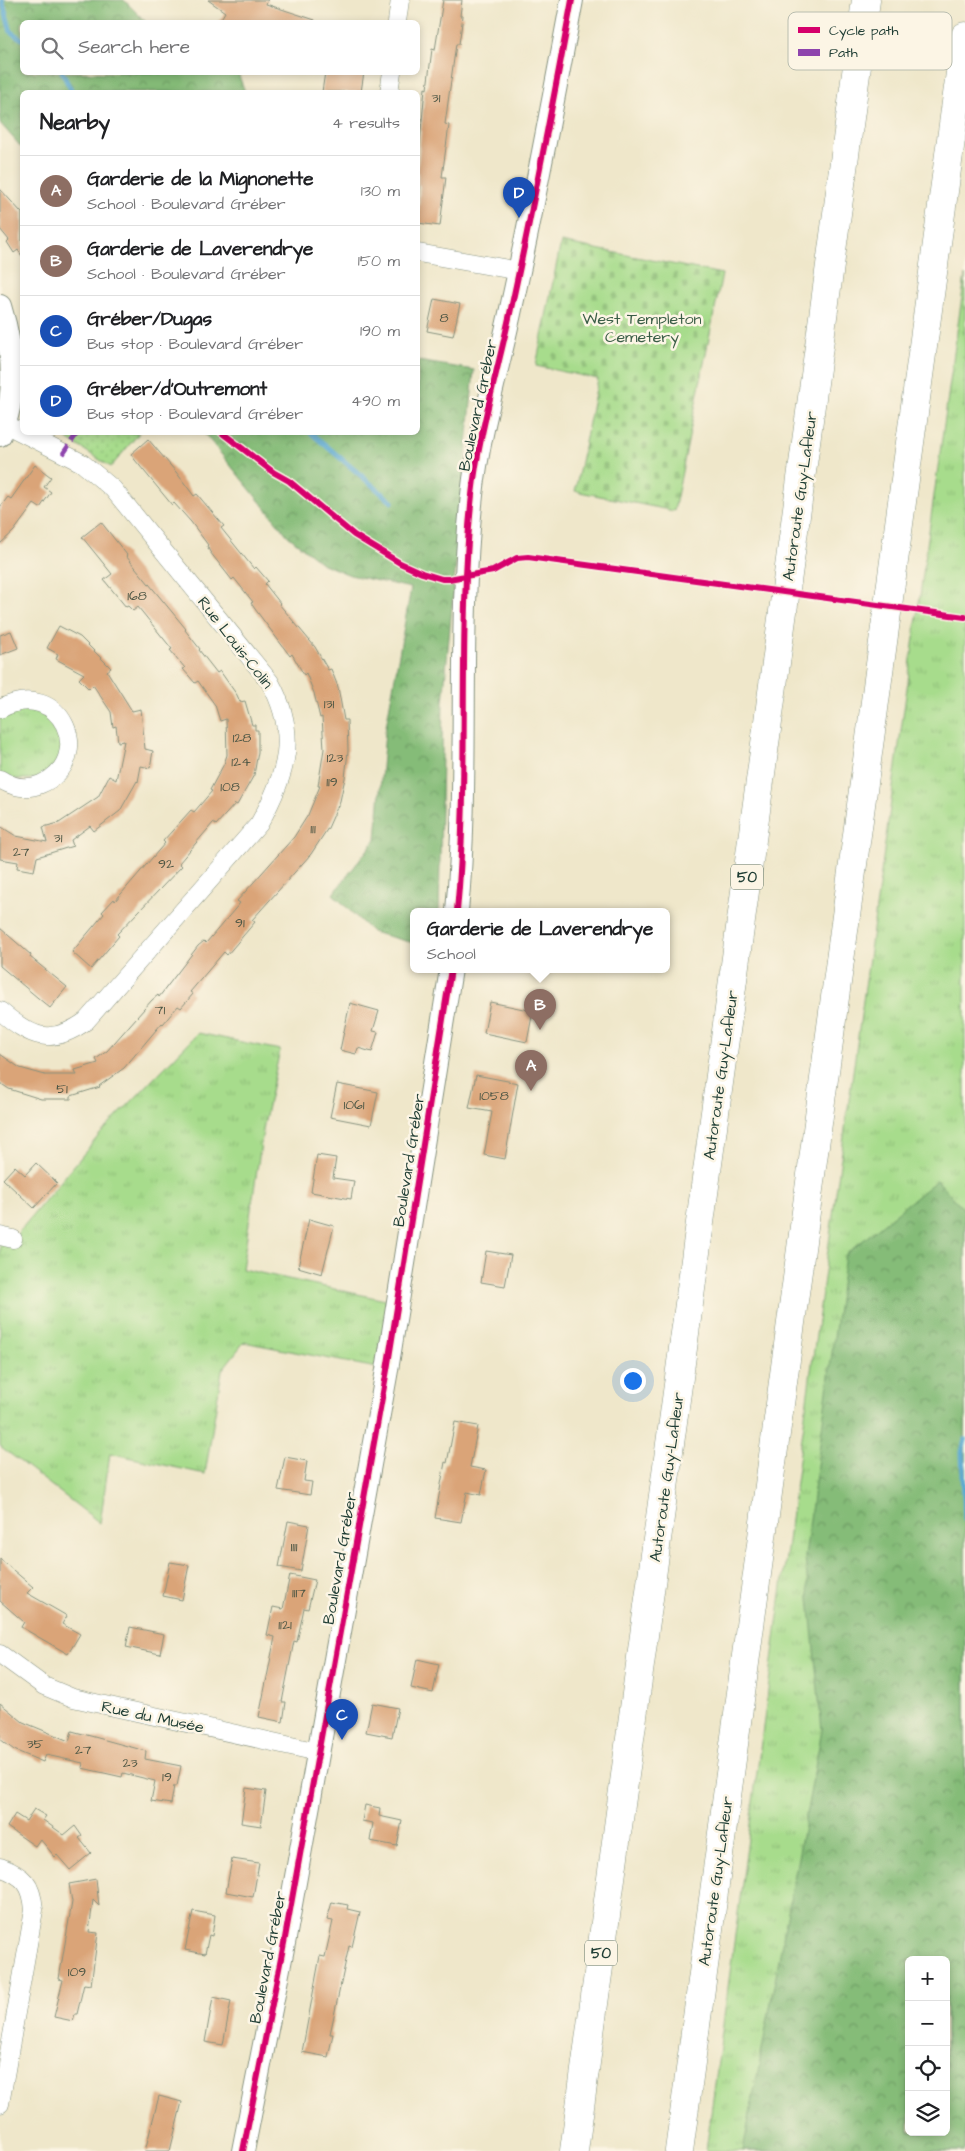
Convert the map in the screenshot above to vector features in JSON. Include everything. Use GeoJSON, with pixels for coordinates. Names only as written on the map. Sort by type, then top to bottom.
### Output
{"type":"FeatureCollection","features":[{"type":"Feature","properties":{"kind":"highway","name":"Autoroute Guy-Lafleur"},"geometry":{"type":"LineString","coordinates":[[679,2151],[965,36]]}},
{"type":"Feature","properties":{"kind":"highway","name":"Autoroute Guy-Lafleur"},"geometry":{"type":"LineString","coordinates":[[574,2151],[856,70]]}},
{"type":"Feature","properties":{"kind":"street"},"geometry":{"type":"LineString","coordinates":[[397,20],[400,0]]}},
{"type":"Feature","properties":{"kind":"street","name":"Boulevard Gréber"},"geometry":{"type":"LineString","coordinates":[[457,908],[463,827],[465,619],[472,495],[480,449],[519,271],[572,0]]}},
{"type":"Feature","properties":{"kind":"street"},"geometry":{"type":"LineString","coordinates":[[389,90],[392,75]]}},
{"type":"Feature","properties":{"kind":"street"},"geometry":{"type":"LineString","coordinates":[[420,252],[519,271]]}},
{"type":"Feature","properties":{"kind":"street"},"geometry":{"type":"LineString","coordinates":[[0,306],[8,336],[12,373],[11,394],[3,430]]}},
{"type":"Feature","properties":{"kind":"street","name":"Rue Louis-Colin"},"geometry":{"type":"LineString","coordinates":[[0,1010],[16,1024],[36,1035],[59,1036],[72,1031],[86,1021],[258,824],[273,800],[288,751],[283,714],[270,682],[113,489],[82,463],[3,430]]}},
{"type":"Feature","properties":{"kind":"street"},"geometry":{"type":"LineString","coordinates":[[0,709],[16,702],[29,700],[39,702],[51,708],[66,726],[69,747],[66,760],[50,780],[38,785],[19,787],[0,779]]}},
{"type":"Feature","properties":{"kind":"street","name":"Boulevard Gréber"},"geometry":{"type":"LineString","coordinates":[[243,2151],[285,1938],[398,1310],[450,973]]}},
{"type":"Feature","properties":{"kind":"street","name":"Rue du Musée"},"geometry":{"type":"LineString","coordinates":[[0,1654],[44,1686],[73,1698],[318,1752]]}},
{"type":"Feature","properties":{"kind":"street"},"geometry":{"type":"LineString","coordinates":[[0,1867],[19,1875],[26,1881],[32,1891],[34,1910],[5,2054],[0,2104]]}},
{"type":"Feature","properties":{"kind":"green space"},"geometry":{"type":"Polygon","coordinates":[[[0,0],[124,0],[144,20],[20,20],[20,75],[239,75],[244,90],[20,90],[20,146],[0,123],[0,0]]]}},
{"type":"Feature","properties":{"kind":"green space","name":"West Templeton Cemetery"},"geometry":{"type":"Polygon","coordinates":[[[561,242],[722,274],[674,511],[575,491],[598,379],[536,366],[561,242]]]}},
{"type":"Feature","properties":{"kind":"green space"},"geometry":{"type":"Polygon","coordinates":[[[965,275],[965,2151],[706,2151],[810,1378],[965,275]]]}},
{"type":"Feature","properties":{"kind":"green space"},"geometry":{"type":"Polygon","coordinates":[[[420,361],[474,370],[443,702],[439,908],[410,908],[410,942],[372,932],[333,894],[376,839],[385,732],[411,588],[350,575],[323,564],[288,536],[206,435],[420,435],[420,361]]]}},
{"type":"Feature","properties":{"kind":"green space"},"geometry":{"type":"Polygon","coordinates":[[[61,435],[137,435],[111,467],[61,435]]]}},
{"type":"Feature","properties":{"kind":"green space"},"geometry":{"type":"Polygon","coordinates":[[[35,701],[69,737],[51,779],[0,779],[0,709],[35,701]]]}},
{"type":"Feature","properties":{"kind":"green space"},"geometry":{"type":"Polygon","coordinates":[[[198,1033],[280,1050],[264,1124],[242,1269],[399,1303],[387,1370],[244,1342],[222,1370],[205,1474],[110,1453],[100,1523],[0,1446],[0,1236],[13,1239],[101,1133],[198,1033]]]}},
{"type":"Feature","properties":{"kind":"green space"},"geometry":{"type":"Polygon","coordinates":[[[937,1180],[965,1211],[965,2151],[743,2151],[822,1730],[805,1557],[845,1255],[937,1180]]]}},
{"type":"Feature","properties":{"kind":"building"},"geometry":{"type":"Polygon","coordinates":[[[208,0],[268,0],[266,4],[315,20],[220,20],[225,12],[208,0]]]}},
{"type":"Feature","properties":{"kind":"building"},"geometry":{"type":"Polygon","coordinates":[[[443,0],[462,0],[460,16],[463,16],[459,44],[456,44],[445,124],[449,125],[442,177],[446,177],[440,226],[420,223],[420,143],[425,88],[427,89],[432,49],[435,50],[443,0]]]}},
{"type":"Feature","properties":{"kind":"building"},"geometry":{"type":"Polygon","coordinates":[[[325,75],[364,75],[361,90],[322,90],[325,75]]]}},
{"type":"Feature","properties":{"kind":"building"},"geometry":{"type":"Polygon","coordinates":[[[0,189],[20,211],[20,253],[18,250],[14,253],[7,242],[9,240],[0,229],[0,189]]]}},
{"type":"Feature","properties":{"kind":"building"},"geometry":{"type":"Polygon","coordinates":[[[434,299],[460,304],[453,336],[427,331],[434,299]]]}},
{"type":"Feature","properties":{"kind":"building"},"geometry":{"type":"Polygon","coordinates":[[[148,439],[194,496],[197,494],[224,526],[221,528],[254,569],[256,567],[268,581],[265,584],[279,604],[315,647],[328,670],[331,669],[338,687],[344,720],[347,720],[348,751],[345,778],[340,801],[328,828],[311,854],[252,920],[255,922],[227,955],[224,952],[190,992],[193,994],[181,1008],[178,1006],[124,1068],[100,1087],[71,1096],[71,1099],[41,1099],[9,1089],[0,1083],[0,1054],[20,1068],[45,1075],[77,1075],[75,1070],[98,1063],[96,1059],[107,1051],[152,1000],[158,995],[159,997],[198,946],[204,941],[206,943],[240,903],[237,901],[294,837],[308,815],[320,786],[318,786],[324,749],[322,717],[320,718],[314,693],[306,673],[304,675],[292,654],[290,656],[255,609],[251,603],[253,602],[234,578],[232,580],[210,552],[208,545],[191,522],[174,503],[172,505],[135,460],[131,454],[148,439]]]}},
{"type":"Feature","properties":{"kind":"building"},"geometry":{"type":"Polygon","coordinates":[[[35,465],[51,477],[44,487],[51,492],[40,508],[34,504],[14,531],[0,544],[0,507],[8,497],[11,499],[35,465]]]}},
{"type":"Feature","properties":{"kind":"building"},"geometry":{"type":"Polygon","coordinates":[[[101,522],[126,556],[186,629],[217,673],[220,671],[240,702],[245,701],[252,725],[255,725],[255,730],[258,730],[258,752],[254,775],[237,805],[235,804],[216,825],[213,823],[179,863],[182,866],[117,934],[119,936],[91,969],[72,952],[104,914],[102,912],[114,899],[115,901],[165,843],[163,841],[191,810],[194,812],[212,791],[210,790],[227,755],[226,719],[220,721],[215,705],[198,681],[195,683],[183,669],[185,668],[170,650],[172,649],[138,607],[133,611],[128,606],[126,607],[104,580],[112,574],[82,537],[101,522]]]}},
{"type":"Feature","properties":{"kind":"building"},"geometry":{"type":"Polygon","coordinates":[[[59,626],[80,637],[111,668],[107,671],[132,711],[141,709],[145,749],[153,751],[150,768],[141,766],[138,782],[120,811],[94,831],[90,826],[71,840],[73,846],[37,857],[34,871],[17,868],[18,862],[0,859],[0,826],[16,836],[47,842],[43,827],[59,823],[98,797],[109,776],[116,780],[124,741],[118,742],[116,726],[113,727],[111,712],[93,685],[89,689],[79,679],[84,674],[56,659],[58,654],[47,648],[59,626]]]}},
{"type":"Feature","properties":{"kind":"building"},"geometry":{"type":"Polygon","coordinates":[[[11,631],[18,648],[0,655],[0,635],[11,631]]]}},
{"type":"Feature","properties":{"kind":"building"},"geometry":{"type":"Polygon","coordinates":[[[0,928],[31,955],[30,957],[67,987],[50,1008],[0,966],[0,928]]]}},
{"type":"Feature","properties":{"kind":"building"},"geometry":{"type":"Polygon","coordinates":[[[490,1002],[533,1011],[527,1042],[484,1033],[490,1002]]]}},
{"type":"Feature","properties":{"kind":"building"},"geometry":{"type":"Polygon","coordinates":[[[350,1003],[379,1011],[373,1031],[378,1032],[372,1052],[358,1048],[356,1054],[340,1050],[350,1003]]]}},
{"type":"Feature","properties":{"kind":"building"},"geometry":{"type":"Polygon","coordinates":[[[476,1075],[518,1083],[505,1159],[484,1155],[492,1112],[469,1108],[476,1075]]]}},
{"type":"Feature","properties":{"kind":"building"},"geometry":{"type":"Polygon","coordinates":[[[337,1084],[378,1092],[371,1125],[330,1117],[337,1084]]]}},
{"type":"Feature","properties":{"kind":"building"},"geometry":{"type":"Polygon","coordinates":[[[317,1155],[336,1158],[333,1178],[354,1181],[351,1199],[311,1192],[317,1155]]]}},
{"type":"Feature","properties":{"kind":"building"},"geometry":{"type":"Polygon","coordinates":[[[36,1163],[57,1183],[34,1208],[3,1179],[15,1166],[25,1175],[36,1163]]]}},
{"type":"Feature","properties":{"kind":"building"},"geometry":{"type":"Polygon","coordinates":[[[309,1219],[334,1226],[322,1274],[298,1267],[309,1219]]]}},
{"type":"Feature","properties":{"kind":"building"},"geometry":{"type":"Polygon","coordinates":[[[486,1251],[511,1255],[505,1286],[481,1282],[486,1251]]]}},
{"type":"Feature","properties":{"kind":"building"},"geometry":{"type":"Polygon","coordinates":[[[455,1422],[478,1426],[470,1467],[486,1470],[481,1495],[467,1492],[461,1522],[435,1518],[445,1462],[447,1463],[455,1422]]]}},
{"type":"Feature","properties":{"kind":"building"},"geometry":{"type":"Polygon","coordinates":[[[285,1457],[307,1461],[304,1481],[312,1482],[310,1495],[278,1490],[285,1457]]]}},
{"type":"Feature","properties":{"kind":"building"},"geometry":{"type":"Polygon","coordinates":[[[288,1521],[309,1525],[301,1571],[279,1567],[288,1521]]]}},
{"type":"Feature","properties":{"kind":"building"},"geometry":{"type":"Polygon","coordinates":[[[0,1559],[33,1587],[27,1593],[67,1616],[62,1624],[80,1634],[68,1654],[21,1627],[24,1622],[0,1601],[0,1559]]]}},
{"type":"Feature","properties":{"kind":"building"},"geometry":{"type":"Polygon","coordinates":[[[170,1562],[189,1565],[182,1600],[163,1596],[170,1562]]]}},
{"type":"Feature","properties":{"kind":"building"},"geometry":{"type":"Polygon","coordinates":[[[290,1575],[315,1580],[308,1609],[304,1608],[297,1642],[294,1641],[282,1702],[286,1702],[283,1722],[259,1717],[275,1637],[267,1635],[273,1607],[283,1609],[290,1575]]]}},
{"type":"Feature","properties":{"kind":"building"},"geometry":{"type":"Polygon","coordinates":[[[130,1627],[164,1634],[160,1654],[126,1647],[130,1627]]]}},
{"type":"Feature","properties":{"kind":"building"},"geometry":{"type":"Polygon","coordinates":[[[417,1659],[439,1664],[433,1693],[411,1688],[417,1659]]]}},
{"type":"Feature","properties":{"kind":"building"},"geometry":{"type":"Polygon","coordinates":[[[0,1703],[23,1722],[69,1741],[72,1731],[146,1751],[145,1759],[181,1766],[177,1786],[174,1786],[171,1804],[151,1801],[155,1781],[123,1773],[122,1777],[82,1768],[83,1763],[46,1755],[43,1762],[14,1750],[0,1739],[0,1703]]]}},
{"type":"Feature","properties":{"kind":"building"},"geometry":{"type":"Polygon","coordinates":[[[372,1703],[398,1708],[392,1737],[366,1732],[372,1703]]]}},
{"type":"Feature","properties":{"kind":"building"},"geometry":{"type":"Polygon","coordinates":[[[246,1788],[266,1791],[261,1826],[241,1823],[246,1788]]]}},
{"type":"Feature","properties":{"kind":"building"},"geometry":{"type":"Polygon","coordinates":[[[365,1805],[380,1808],[379,1816],[402,1821],[397,1846],[370,1841],[373,1823],[362,1821],[365,1805]]]}},
{"type":"Feature","properties":{"kind":"building"},"geometry":{"type":"Polygon","coordinates":[[[34,1809],[46,1816],[43,1820],[64,1835],[75,1826],[82,1836],[79,1838],[91,1853],[70,1870],[57,1855],[55,1857],[40,1839],[35,1846],[7,1827],[15,1814],[26,1821],[34,1809]]]}},
{"type":"Feature","properties":{"kind":"building"},"geometry":{"type":"Polygon","coordinates":[[[232,1859],[259,1863],[253,1897],[226,1892],[232,1859]]]}},
{"type":"Feature","properties":{"kind":"building"},"geometry":{"type":"Polygon","coordinates":[[[96,1879],[99,1906],[93,1900],[89,1932],[98,1933],[91,1985],[84,1984],[77,2014],[75,2014],[73,2021],[54,2017],[63,1980],[59,1979],[72,1902],[69,1884],[96,1879]]]}},
{"type":"Feature","properties":{"kind":"building"},"geometry":{"type":"Polygon","coordinates":[[[332,1902],[348,1905],[347,1909],[360,1912],[352,1947],[349,1946],[330,2034],[333,2034],[328,2057],[302,2052],[320,1956],[325,1957],[333,1921],[327,1920],[332,1902]]]}},
{"type":"Feature","properties":{"kind":"building"},"geometry":{"type":"Polygon","coordinates":[[[193,1911],[215,1915],[212,1936],[209,1935],[205,1954],[185,1950],[193,1911]]]}},
{"type":"Feature","properties":{"kind":"building"},"geometry":{"type":"Polygon","coordinates":[[[213,1997],[231,2001],[223,2045],[205,2042],[213,1997]]]}},
{"type":"Feature","properties":{"kind":"building"},"geometry":{"type":"Polygon","coordinates":[[[159,2096],[182,2102],[170,2151],[145,2151],[159,2096]]]}},
{"type":"Feature","properties":{"kind":"waterway"},"geometry":{"type":"LineString","coordinates":[[2,0],[11,32],[20,38]]}},
{"type":"Feature","properties":{"kind":"waterway"},"geometry":{"type":"LineString","coordinates":[[64,75],[71,90]]}},
{"type":"Feature","properties":{"kind":"waterway"},"geometry":{"type":"LineString","coordinates":[[314,435],[392,502]]}},
{"type":"Feature","properties":{"kind":"waterway"},"geometry":{"type":"LineString","coordinates":[[965,1440],[962,1452],[965,1519]]}},
{"type":"Feature","properties":{"kind":"marked path"},"geometry":{"type":"LineString","coordinates":[[63,454],[76,435]]}},
{"type":"Feature","properties":{"kind":"cycle path"},"geometry":{"type":"LineString","coordinates":[[457,908],[463,807],[465,599],[475,471],[528,228],[572,0]]}},
{"type":"Feature","properties":{"kind":"cycle path"},"geometry":{"type":"LineString","coordinates":[[225,435],[273,472],[289,481],[354,535],[400,563],[422,573],[442,579],[493,571],[517,558],[528,557],[965,617]]}},
{"type":"Feature","properties":{"kind":"cycle path"},"geometry":{"type":"LineString","coordinates":[[243,2151],[285,1938],[387,1370],[450,973]]}},
{"type":"Feature","properties":{"kind":"place","name":"Gréber/d'Outremont"},"geometry":{"type":"Point","coordinates":[519,218]}},
{"type":"Feature","properties":{"kind":"place","name":"Garderie de Laverendrye"},"geometry":{"type":"Point","coordinates":[540,1030]}},
{"type":"Feature","properties":{"kind":"place","name":"Garderie de la Mignonette"},"geometry":{"type":"Point","coordinates":[531,1091]}},
{"type":"Feature","properties":{"kind":"place","name":"Gréber/Dugas"},"geometry":{"type":"Point","coordinates":[342,1740]}}]}
